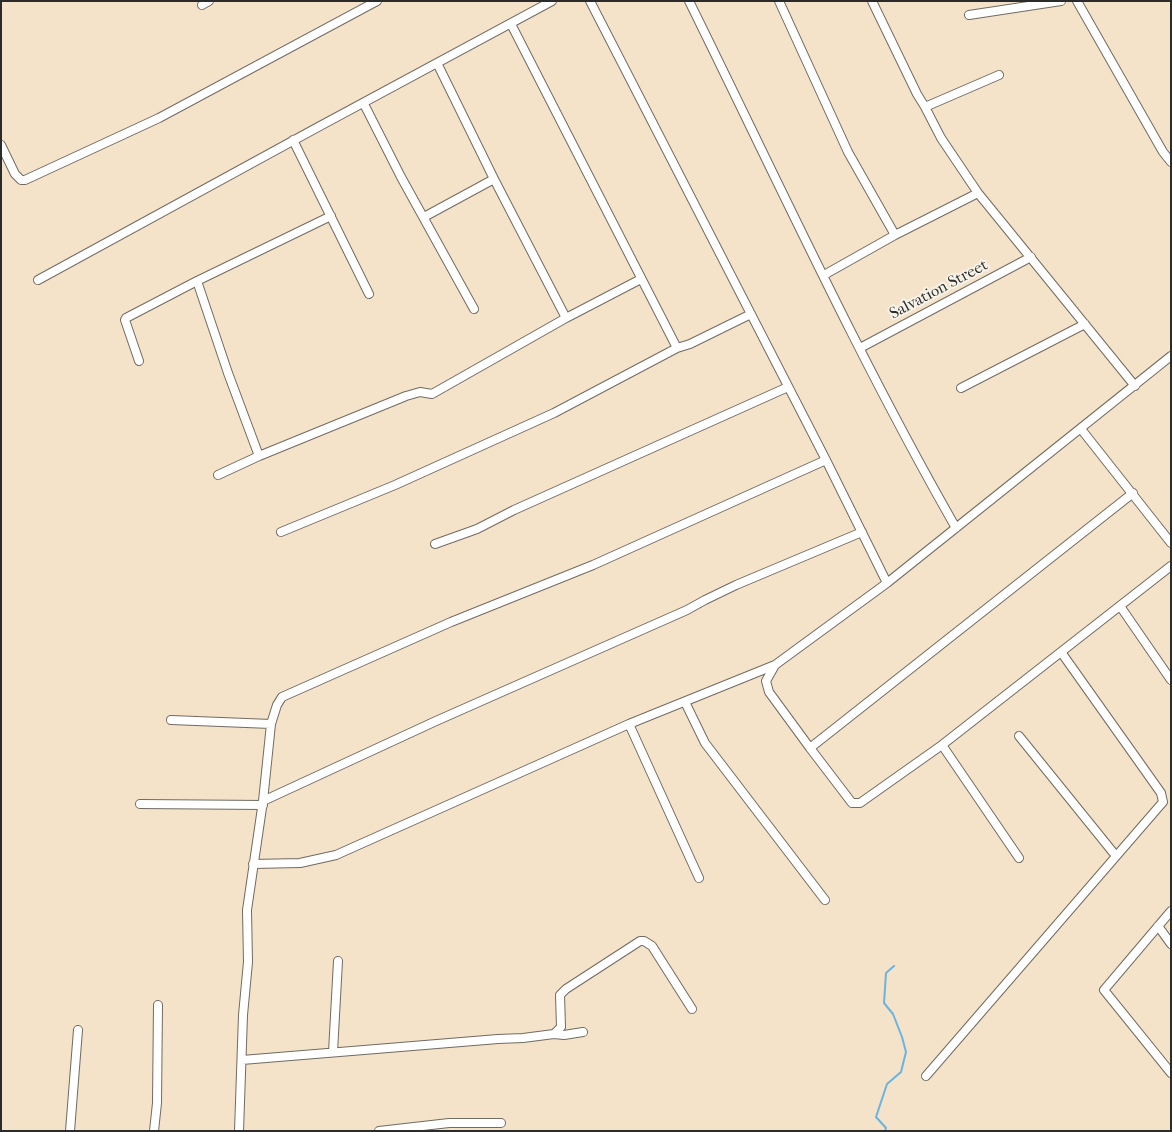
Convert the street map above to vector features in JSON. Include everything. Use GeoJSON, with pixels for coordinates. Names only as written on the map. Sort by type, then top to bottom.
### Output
{"type":"FeatureCollection","features":[{"type":"Feature","properties":{"kind":"street"},"geometry":{"type":"LineString","coordinates":[[1,145],[16,174],[21,180],[25,180],[167,114],[377,1]]}},
{"type":"Feature","properties":{"kind":"street"},"geometry":{"type":"LineString","coordinates":[[38,280],[293,140],[364,104],[511,24],[539,4],[552,1]]}},
{"type":"Feature","properties":{"kind":"street"},"geometry":{"type":"LineString","coordinates":[[590,1],[826,460],[887,584]]}},
{"type":"Feature","properties":{"kind":"street"},"geometry":{"type":"LineString","coordinates":[[689,1],[860,348],[922,469],[956,528]]}},
{"type":"Feature","properties":{"kind":"street"},"geometry":{"type":"LineString","coordinates":[[779,1],[848,152],[895,235]]}},
{"type":"Feature","properties":{"kind":"street"},"geometry":{"type":"LineString","coordinates":[[969,15],[1061,1]]}},
{"type":"Feature","properties":{"kind":"street"},"geometry":{"type":"LineString","coordinates":[[1077,1],[1154,137],[1171,162]]}},
{"type":"Feature","properties":{"kind":"street"},"geometry":{"type":"LineString","coordinates":[[873,2],[917,94],[941,138],[978,194],[1135,386]]}},
{"type":"Feature","properties":{"kind":"street"},"geometry":{"type":"LineString","coordinates":[[511,24],[677,348]]}},
{"type":"Feature","properties":{"kind":"street"},"geometry":{"type":"LineString","coordinates":[[437,63],[494,179],[566,318]]}},
{"type":"Feature","properties":{"kind":"street"},"geometry":{"type":"LineString","coordinates":[[925,107],[999,75]]}},
{"type":"Feature","properties":{"kind":"street"},"geometry":{"type":"LineString","coordinates":[[364,104],[401,177],[474,309]]}},
{"type":"Feature","properties":{"kind":"street"},"geometry":{"type":"LineString","coordinates":[[293,140],[369,294]]}},
{"type":"Feature","properties":{"kind":"street"},"geometry":{"type":"LineString","coordinates":[[424,217],[494,179]]}},
{"type":"Feature","properties":{"kind":"street"},"geometry":{"type":"LineString","coordinates":[[824,275],[895,235],[978,194]]}},
{"type":"Feature","properties":{"kind":"street"},"geometry":{"type":"LineString","coordinates":[[139,361],[125,320],[126,318],[331,216]]}},
{"type":"Feature","properties":{"kind":"street","name":"Salvation Street"},"geometry":{"type":"LineString","coordinates":[[860,348],[1031,258]]}},
{"type":"Feature","properties":{"kind":"street"},"geometry":{"type":"LineString","coordinates":[[218,475],[259,456],[406,396],[420,392],[432,394],[566,318],[642,279]]}},
{"type":"Feature","properties":{"kind":"street"},"geometry":{"type":"LineString","coordinates":[[197,281],[228,373],[259,456]]}},
{"type":"Feature","properties":{"kind":"street"},"geometry":{"type":"LineString","coordinates":[[281,532],[395,485],[554,413],[677,348],[690,344],[751,314]]}},
{"type":"Feature","properties":{"kind":"street"},"geometry":{"type":"LineString","coordinates":[[961,388],[1085,324]]}},
{"type":"Feature","properties":{"kind":"street"},"geometry":{"type":"LineString","coordinates":[[253,864],[300,863],[336,856],[629,724],[776,666],[887,584],[1171,356]]}},
{"type":"Feature","properties":{"kind":"street"},"geometry":{"type":"LineString","coordinates":[[435,544],[477,529],[514,510],[788,387]]}},
{"type":"Feature","properties":{"kind":"street"},"geometry":{"type":"LineString","coordinates":[[1082,429],[1171,543]]}},
{"type":"Feature","properties":{"kind":"street"},"geometry":{"type":"LineString","coordinates":[[239,1131],[243,1015],[248,962],[247,910],[263,803],[271,724],[277,704],[282,697],[451,622],[593,565],[826,460]]}},
{"type":"Feature","properties":{"kind":"street"},"geometry":{"type":"LineString","coordinates":[[810,748],[1133,493]]}},
{"type":"Feature","properties":{"kind":"street"},"geometry":{"type":"LineString","coordinates":[[140,804],[263,803],[436,720],[688,610],[745,581],[862,532]]}},
{"type":"Feature","properties":{"kind":"street"},"geometry":{"type":"LineString","coordinates":[[776,666],[766,681],[769,692],[852,803],[860,802],[942,745],[1171,566]]}},
{"type":"Feature","properties":{"kind":"street"},"geometry":{"type":"LineString","coordinates":[[1120,606],[1171,680]]}},
{"type":"Feature","properties":{"kind":"street"},"geometry":{"type":"LineString","coordinates":[[926,1076],[1163,802],[1162,797],[1061,652]]}},
{"type":"Feature","properties":{"kind":"street"},"geometry":{"type":"LineString","coordinates":[[685,702],[705,743],[826,900]]}},
{"type":"Feature","properties":{"kind":"street"},"geometry":{"type":"LineString","coordinates":[[171,720],[271,724]]}},
{"type":"Feature","properties":{"kind":"street"},"geometry":{"type":"LineString","coordinates":[[629,724],[699,878]]}},
{"type":"Feature","properties":{"kind":"street"},"geometry":{"type":"LineString","coordinates":[[1019,736],[1116,856]]}},
{"type":"Feature","properties":{"kind":"street"},"geometry":{"type":"LineString","coordinates":[[942,745],[1019,858]]}},
{"type":"Feature","properties":{"kind":"street"},"geometry":{"type":"LineString","coordinates":[[1171,911],[1104,990],[1171,1073]]}},
{"type":"Feature","properties":{"kind":"street"},"geometry":{"type":"LineString","coordinates":[[1158,926],[1171,944]]}},
{"type":"Feature","properties":{"kind":"street"},"geometry":{"type":"LineString","coordinates":[[554,1034],[561,1027],[560,995],[566,988],[640,941],[644,941],[652,946],[692,1009]]}},
{"type":"Feature","properties":{"kind":"street"},"geometry":{"type":"LineString","coordinates":[[333,1052],[338,961]]}},
{"type":"Feature","properties":{"kind":"street"},"geometry":{"type":"LineString","coordinates":[[154,1131],[157,1103],[158,1004]]}},
{"type":"Feature","properties":{"kind":"street"},"geometry":{"type":"LineString","coordinates":[[70,1131],[78,1053],[78,1030]]}},
{"type":"Feature","properties":{"kind":"street"},"geometry":{"type":"LineString","coordinates":[[242,1060],[583,1032]]}},
{"type":"Feature","properties":{"kind":"street"},"geometry":{"type":"LineString","coordinates":[[378,1131],[448,1123],[502,1123]]}},
{"type":"Feature","properties":{"kind":"waterway"},"geometry":{"type":"LineString","coordinates":[[885,1131],[886,1128],[876,1117],[887,1084],[901,1072],[906,1052],[893,1014],[884,1003],[886,973],[894,966]]}}]}
